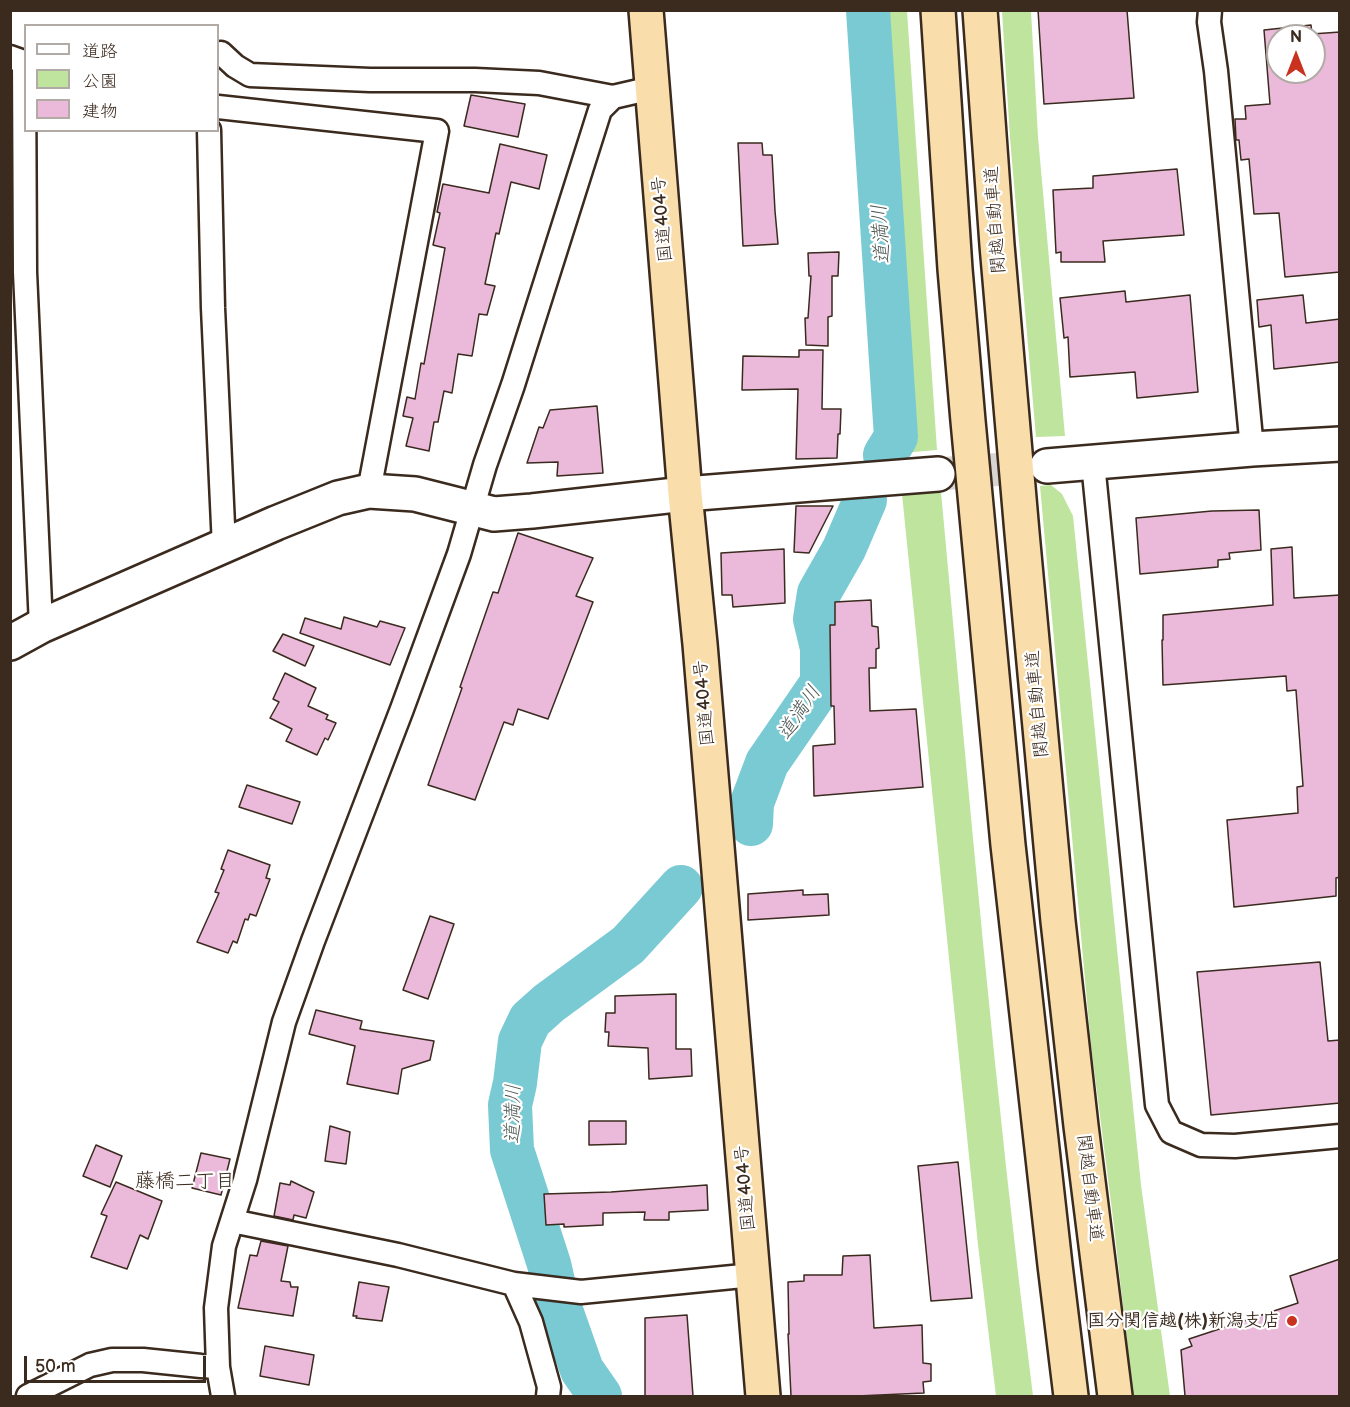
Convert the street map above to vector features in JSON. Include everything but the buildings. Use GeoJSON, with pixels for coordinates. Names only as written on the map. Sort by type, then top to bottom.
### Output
{"type":"FeatureCollection","features":[{"type":"Feature","properties":{"kind":"highway","name":"国道404号"},"geometry":{"type":"LineString","coordinates":[[646,10],[685,494],[733,1019],[763,1396]]}},
{"type":"Feature","properties":{"kind":"highway"},"geometry":{"type":"LineString","coordinates":[[938,10],[955,268],[1008,845],[1071,1396]]}},
{"type":"Feature","properties":{"kind":"highway","name":"関越自動車道"},"geometry":{"type":"LineString","coordinates":[[980,10],[1000,279],[1058,921],[1115,1396]]}},
{"type":"Feature","properties":{"kind":"street"},"geometry":{"type":"LineString","coordinates":[[1210,10],[1209,22],[1216,71],[1252,449]]}},
{"type":"Feature","properties":{"kind":"street"},"geometry":{"type":"LineString","coordinates":[[221,53],[235,66],[250,75],[370,80],[538,82],[613,97],[652,88]]}},
{"type":"Feature","properties":{"kind":"street"},"geometry":{"type":"LineString","coordinates":[[223,1396],[218,1367],[216,1308],[224,1246],[244,1180],[284,1022],[459,554],[485,465],[513,386],[600,110],[613,97]]}},
{"type":"Feature","properties":{"kind":"street"},"geometry":{"type":"LineString","coordinates":[[219,107],[437,131],[369,491]]}},
{"type":"Feature","properties":{"kind":"street"},"geometry":{"type":"LineString","coordinates":[[24,132],[25,272],[41,626]]}},
{"type":"Feature","properties":{"kind":"street"},"geometry":{"type":"LineString","coordinates":[[208,132],[213,308],[224,547]]}},
{"type":"Feature","properties":{"kind":"street"},"geometry":{"type":"LineString","coordinates":[[1047,466],[1340,444]]}},
{"type":"Feature","properties":{"kind":"street"},"geometry":{"type":"LineString","coordinates":[[1093,463],[1157,1105],[1170,1132],[1201,1145],[1235,1146],[1340,1136]]}},
{"type":"Feature","properties":{"kind":"street"},"geometry":{"type":"LineString","coordinates":[[10,643],[41,626],[276,523],[338,498],[369,491],[415,494],[494,514],[685,494],[938,474]]}},
{"type":"Feature","properties":{"kind":"street"},"geometry":{"type":"LineString","coordinates":[[232,1221],[398,1255],[514,1284],[581,1292],[753,1275]]}},
{"type":"Feature","properties":{"kind":"street"},"geometry":{"type":"LineString","coordinates":[[514,1284],[531,1322],[549,1387],[548,1396]]}},
{"type":"Feature","properties":{"kind":"street"},"geometry":{"type":"LineString","coordinates":[[28,1396],[90,1365],[112,1360],[143,1360],[218,1367]]}},
{"type":"Feature","properties":{"kind":"green space"},"geometry":{"type":"Polygon","coordinates":[[[872,11],[907,11],[937,450],[901,453],[872,11]]]}},
{"type":"Feature","properties":{"kind":"green space"},"geometry":{"type":"Polygon","coordinates":[[[1002,11],[1031,11],[1038,137],[1065,436],[1036,437],[1010,138],[1002,11]]]}},
{"type":"Feature","properties":{"kind":"green space"},"geometry":{"type":"Polygon","coordinates":[[[1051,485],[1062,494],[1073,516],[1141,1185],[1170,1396],[1133,1396],[1091,1045],[1040,486],[1051,485]]]}},
{"type":"Feature","properties":{"kind":"green space"},"geometry":{"type":"Polygon","coordinates":[[[941,492],[995,1058],[1033,1396],[996,1396],[978,1245],[902,494],[941,492]]]}},
{"type":"Feature","properties":{"kind":"waterway","name":"道満川"},"geometry":{"type":"LineString","coordinates":[[868,10],[896,437],[885,455]]}},
{"type":"Feature","properties":{"kind":"waterway","name":"道満川"},"geometry":{"type":"LineString","coordinates":[[751,824],[752,803],[767,763],[822,683],[822,648],[815,619],[819,593],[844,549],[865,500]]}},
{"type":"Feature","properties":{"kind":"waterway","name":"道満川"},"geometry":{"type":"LineString","coordinates":[[600,1396],[582,1370],[557,1299],[549,1264],[512,1150],[510,1105],[520,1041],[530,1020],[549,1003],[628,945],[681,887]]}},
{"type":"Feature","properties":{"kind":"tunnel"},"geometry":{"type":"LineString","coordinates":[[938,474],[1044,466]]}},
{"type":"Feature","properties":{"kind":"place","name":"国分関信越(株)新潟支店"},"geometry":{"type":"Point","coordinates":[1292,1321]}},
{"type":"Feature","properties":{"kind":"district","name":"藤橋二丁目"},"geometry":{"type":"Point","coordinates":[185,1182]}}]}
